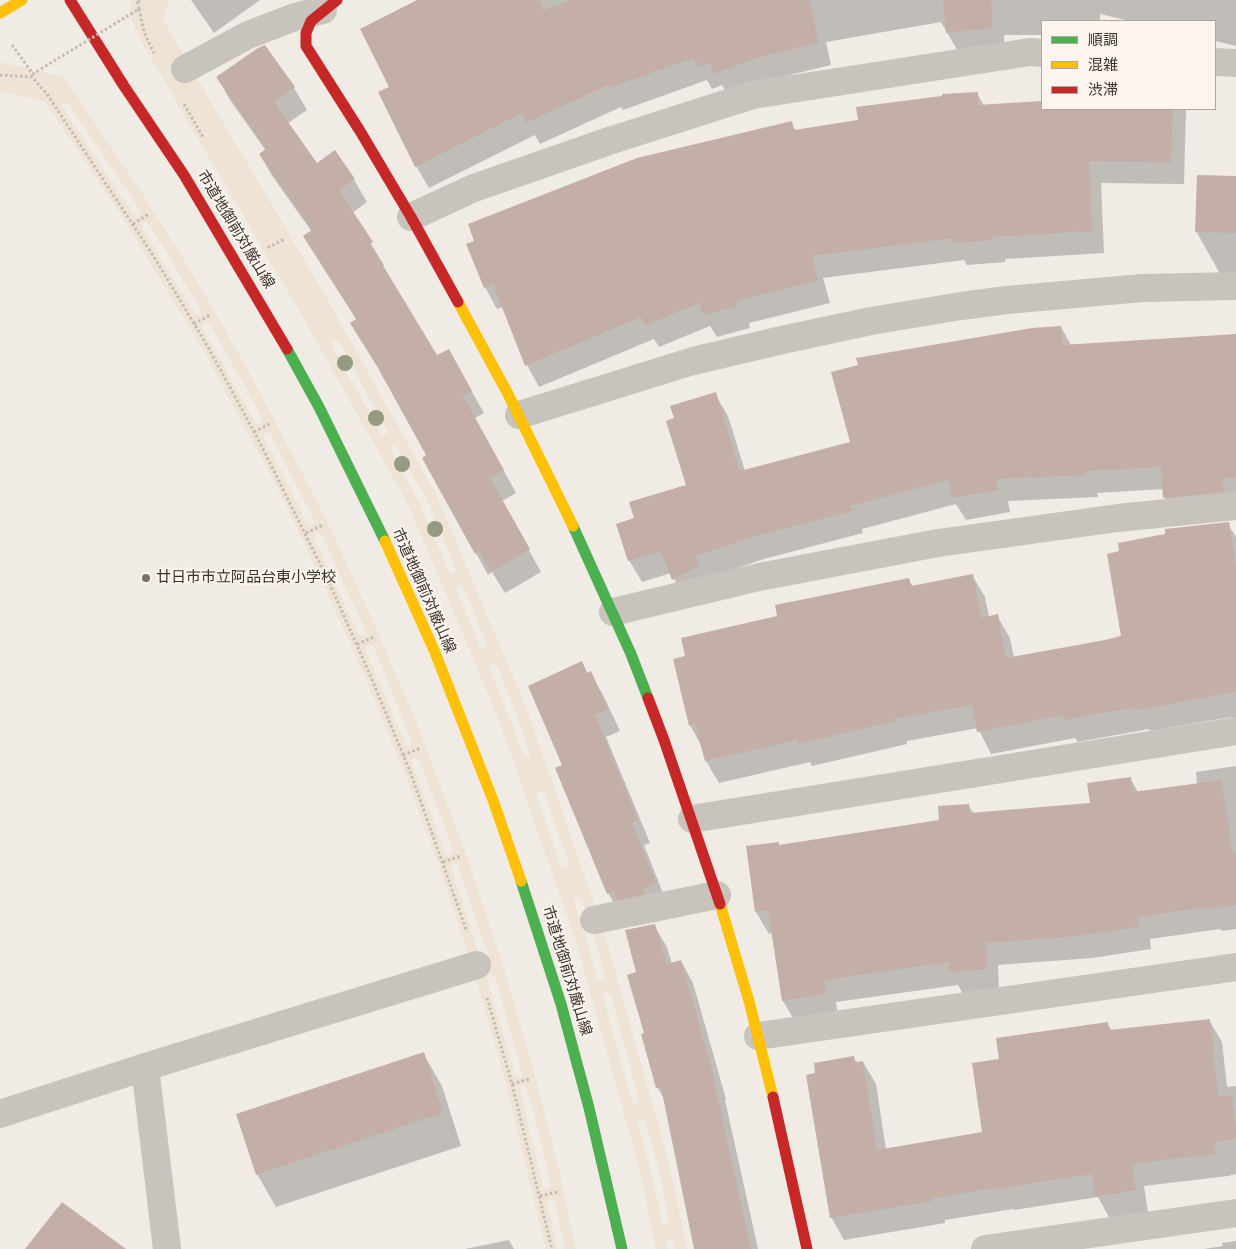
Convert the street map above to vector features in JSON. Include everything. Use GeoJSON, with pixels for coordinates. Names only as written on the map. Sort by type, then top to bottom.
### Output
{"type":"FeatureCollection","features":[{"type":"Feature","properties":{"kind":"street"},"geometry":{"type":"LineString","coordinates":[[0,13],[22,0]]}},
{"type":"Feature","properties":{"kind":"street","name":"市道地御前対厳山線"},"geometry":{"type":"LineString","coordinates":[[70,0],[124,86],[184,175],[267,313],[319,407],[367,503],[434,650],[494,800],[550,969],[589,1108],[622,1249]]}},
{"type":"Feature","properties":{"kind":"street"},"geometry":{"type":"LineString","coordinates":[[184,69],[248,35],[330,5]]}},
{"type":"Feature","properties":{"kind":"street"},"geometry":{"type":"LineString","coordinates":[[330,5],[311,21],[306,33],[306,46],[360,131],[411,217],[480,340],[588,556],[648,697],[717,894],[758,1036],[793,1179],[807,1249]]}},
{"type":"Feature","properties":{"kind":"street"},"geometry":{"type":"LineString","coordinates":[[411,217],[474,188],[609,141],[753,96],[1030,52],[1041,53]]}},
{"type":"Feature","properties":{"kind":"street"},"geometry":{"type":"LineString","coordinates":[[1216,62],[1236,63]]}},
{"type":"Feature","properties":{"kind":"street"},"geometry":{"type":"LineString","coordinates":[[519,415],[650,373],[694,361],[871,321],[1007,300],[1143,288],[1236,286]]}},
{"type":"Feature","properties":{"kind":"street"},"geometry":{"type":"LineString","coordinates":[[613,612],[759,577],[920,546],[1118,518],[1236,506]]}},
{"type":"Feature","properties":{"kind":"street"},"geometry":{"type":"LineString","coordinates":[[692,819],[1236,731]]}},
{"type":"Feature","properties":{"kind":"street"},"geometry":{"type":"LineString","coordinates":[[594,920],[717,894]]}},
{"type":"Feature","properties":{"kind":"street"},"geometry":{"type":"LineString","coordinates":[[0,1114],[145,1067],[478,965]]}},
{"type":"Feature","properties":{"kind":"street"},"geometry":{"type":"LineString","coordinates":[[758,1036],[1236,967]]}},
{"type":"Feature","properties":{"kind":"street"},"geometry":{"type":"LineString","coordinates":[[145,1067],[167,1249]]}},
{"type":"Feature","properties":{"kind":"street"},"geometry":{"type":"LineString","coordinates":[[985,1249],[1236,1213]]}},
{"type":"Feature","properties":{"kind":"path"},"geometry":{"type":"LineString","coordinates":[[138,1],[144,32],[158,61]]}},
{"type":"Feature","properties":{"kind":"path"},"geometry":{"type":"LineString","coordinates":[[0,74],[32,76],[139,9]]}},
{"type":"Feature","properties":{"kind":"path"},"geometry":{"type":"LineString","coordinates":[[10,42],[30,70],[32,76],[47,94],[133,224],[194,324],[254,432],[306,533],[357,644],[403,755],[443,862],[478,965],[512,1084],[552,1249]]}},
{"type":"Feature","properties":{"kind":"path"},"geometry":{"type":"LineString","coordinates":[[183,104],[204,137]]}},
{"type":"Feature","properties":{"kind":"path"},"geometry":{"type":"LineString","coordinates":[[133,224],[149,214]]}},
{"type":"Feature","properties":{"kind":"path"},"geometry":{"type":"LineString","coordinates":[[264,239],[269,248],[285,239]]}},
{"type":"Feature","properties":{"kind":"path"},"geometry":{"type":"LineString","coordinates":[[194,324],[210,315]]}},
{"type":"Feature","properties":{"kind":"path"},"geometry":{"type":"LineString","coordinates":[[254,432],[271,423]]}},
{"type":"Feature","properties":{"kind":"path"},"geometry":{"type":"LineString","coordinates":[[306,533],[323,525]]}},
{"type":"Feature","properties":{"kind":"path"},"geometry":{"type":"LineString","coordinates":[[357,644],[374,637]]}},
{"type":"Feature","properties":{"kind":"path"},"geometry":{"type":"LineString","coordinates":[[403,755],[421,748]]}},
{"type":"Feature","properties":{"kind":"path"},"geometry":{"type":"LineString","coordinates":[[443,862],[461,856]]}},
{"type":"Feature","properties":{"kind":"path"},"geometry":{"type":"LineString","coordinates":[[512,1084],[530,1079]]}},
{"type":"Feature","properties":{"kind":"path"},"geometry":{"type":"LineString","coordinates":[[540,1196],[558,1192]]}},
{"type":"Feature","properties":{"kind":"shaded area"},"geometry":{"type":"Polygon","coordinates":[[[131,0],[169,0],[163,20],[321,288],[436,494],[528,712],[605,935],[669,1163],[687,1249],[675,1249],[674,1242],[669,1239],[666,1244],[667,1249],[656,1249],[640,1171],[577,945],[500,723],[409,506],[294,302],[139,38],[130,15],[131,0]],[[333,340],[332,346],[380,433],[383,435],[388,433],[339,342],[333,340]],[[392,445],[391,451],[419,502],[449,572],[454,575],[456,569],[426,498],[397,447],[392,445]],[[458,584],[456,589],[480,646],[485,649],[487,643],[463,586],[458,584]],[[491,664],[489,669],[523,755],[528,758],[530,753],[497,666],[491,664]],[[539,790],[536,795],[561,866],[566,868],[569,864],[544,792],[539,790]],[[576,897],[574,902],[597,978],[602,981],[605,979],[605,976],[595,939],[581,899],[576,897]],[[606,992],[603,994],[632,1102],[637,1105],[639,1100],[611,995],[606,992]],[[641,1120],[638,1124],[662,1222],[666,1226],[669,1221],[658,1166],[646,1123],[644,1120],[641,1120]]]}},
{"type":"Feature","properties":{"kind":"shaded area"},"geometry":{"type":"Polygon","coordinates":[[[0,62],[64,77],[146,199],[202,289],[254,381],[328,523],[414,716],[470,865],[503,965],[533,1068],[559,1170],[576,1249],[565,1249],[555,1202],[550,1199],[547,1203],[557,1249],[546,1249],[504,1075],[475,975],[442,875],[406,776],[366,679],[278,489],[203,350],[121,215],[45,102],[0,91],[0,62]],[[66,102],[62,105],[133,214],[139,215],[137,205],[69,104],[66,102]],[[143,222],[142,228],[195,314],[200,315],[201,311],[149,224],[143,222]],[[205,323],[202,326],[255,422],[260,424],[262,419],[210,325],[205,323]],[[265,432],[263,437],[309,526],[314,523],[314,519],[270,433],[265,432]],[[316,533],[314,538],[358,634],[364,636],[366,631],[322,535],[316,533]],[[367,645],[365,649],[406,745],[410,747],[412,743],[373,646],[367,645]],[[414,756],[411,761],[447,855],[450,855],[453,849],[418,758],[414,756]],[[453,863],[451,865],[482,964],[490,961],[458,865],[453,863]],[[490,974],[487,976],[487,979],[515,1075],[520,1077],[522,1073],[495,977],[490,974]],[[522,1086],[520,1091],[543,1187],[548,1191],[551,1185],[536,1121],[527,1089],[525,1086],[522,1086]]]}},
{"type":"Feature","properties":{"kind":"building"},"geometry":{"type":"Polygon","coordinates":[[[417,0],[539,0],[544,10],[572,0],[809,0],[819,43],[760,57],[714,74],[710,63],[698,67],[694,58],[609,88],[608,85],[526,123],[522,113],[415,167],[378,92],[389,87],[360,29],[417,0]]]}},
{"type":"Feature","properties":{"kind":"building"},"geometry":{"type":"Polygon","coordinates":[[[943,0],[991,0],[993,28],[946,33],[943,0]]]}},
{"type":"Feature","properties":{"kind":"building"},"geometry":{"type":"Polygon","coordinates":[[[265,45],[295,87],[274,102],[317,163],[335,150],[355,179],[339,190],[373,242],[370,244],[437,355],[449,349],[472,391],[463,396],[504,470],[490,478],[530,549],[491,572],[479,551],[475,554],[422,458],[426,455],[378,368],[350,323],[356,319],[303,236],[312,230],[259,154],[266,149],[216,77],[265,45]]]}},
{"type":"Feature","properties":{"kind":"building"},"geometry":{"type":"Polygon","coordinates":[[[978,92],[978,105],[1041,101],[1041,110],[1173,110],[1171,162],[1089,161],[1092,231],[993,237],[993,240],[953,243],[953,238],[812,256],[818,280],[737,301],[738,306],[703,315],[699,303],[645,326],[641,317],[525,366],[493,284],[484,288],[466,244],[474,241],[468,224],[637,158],[792,121],[794,130],[858,120],[856,107],[942,96],[942,94],[978,92]]]}},
{"type":"Feature","properties":{"kind":"building"},"geometry":{"type":"Polygon","coordinates":[[[1197,175],[1236,176],[1236,233],[1195,232],[1197,175]]]}},
{"type":"Feature","properties":{"kind":"building"},"geometry":{"type":"Polygon","coordinates":[[[1061,326],[1062,345],[1236,334],[1236,478],[1222,478],[1224,492],[1163,498],[1161,467],[1085,471],[1085,475],[996,479],[998,490],[952,498],[949,480],[850,506],[852,511],[751,537],[696,556],[699,566],[672,580],[661,551],[628,561],[616,524],[634,518],[629,502],[686,485],[666,421],[674,418],[670,406],[716,392],[740,471],[850,442],[831,372],[858,365],[856,358],[1032,328],[1061,326]]]}},
{"type":"Feature","properties":{"kind":"building"},"geometry":{"type":"Polygon","coordinates":[[[1229,522],[1236,564],[1236,692],[1136,710],[1136,707],[1064,720],[1063,715],[977,732],[972,705],[895,719],[895,721],[798,744],[797,740],[705,761],[695,724],[689,726],[673,659],[685,656],[681,638],[777,616],[775,605],[909,578],[911,586],[973,574],[981,618],[998,614],[1006,658],[1105,640],[1121,636],[1107,554],[1119,551],[1118,543],[1165,534],[1165,529],[1229,522]]]}},
{"type":"Feature","properties":{"kind":"building"},"geometry":{"type":"Polygon","coordinates":[[[582,661],[587,673],[591,671],[608,709],[595,715],[638,820],[632,823],[656,883],[644,888],[645,894],[616,900],[614,891],[607,894],[555,768],[562,765],[528,686],[582,661]]]}},
{"type":"Feature","properties":{"kind":"building"},"geometry":{"type":"Polygon","coordinates":[[[1131,777],[1133,792],[1222,780],[1232,853],[1236,852],[1236,905],[1208,909],[1207,907],[1138,917],[1139,927],[1078,936],[986,943],[987,969],[949,972],[949,962],[824,980],[826,994],[782,1001],[768,910],[755,912],[746,846],[779,842],[779,845],[939,820],[938,806],[969,804],[970,813],[1090,803],[1087,783],[1131,777]]]}},
{"type":"Feature","properties":{"kind":"building"},"geometry":{"type":"Polygon","coordinates":[[[655,924],[667,964],[681,960],[714,1077],[751,1249],[694,1249],[661,1087],[656,1088],[641,1034],[644,1033],[627,975],[636,972],[625,930],[655,924]]]}},
{"type":"Feature","properties":{"kind":"building"},"geometry":{"type":"Polygon","coordinates":[[[1210,1019],[1218,1097],[1232,1095],[1236,1128],[1236,1139],[1214,1142],[1216,1154],[1132,1164],[1136,1190],[1096,1197],[1092,1174],[933,1198],[933,1201],[830,1218],[806,1075],[815,1073],[814,1063],[854,1056],[855,1062],[863,1061],[877,1150],[982,1132],[972,1063],[999,1059],[996,1038],[1108,1022],[1109,1030],[1210,1019]]]}},
{"type":"Feature","properties":{"kind":"building"},"geometry":{"type":"Polygon","coordinates":[[[424,1052],[443,1113],[256,1175],[236,1114],[424,1052]]]}},
{"type":"Feature","properties":{"kind":"building"},"geometry":{"type":"Polygon","coordinates":[[[62,1202],[126,1249],[25,1249],[62,1202]]]}},
{"type":"Feature","properties":{"kind":"traffic: fast"},"geometry":{"type":"LineString","coordinates":[[287,349],[319,407],[385,541]]}},
{"type":"Feature","properties":{"kind":"traffic: fast"},"geometry":{"type":"LineString","coordinates":[[573,526],[631,654],[648,698]]}},
{"type":"Feature","properties":{"kind":"traffic: fast"},"geometry":{"type":"LineString","coordinates":[[521,881],[561,1004],[589,1108],[622,1249]]}},
{"type":"Feature","properties":{"kind":"traffic: slow"},"geometry":{"type":"LineString","coordinates":[[0,13],[22,0]]}},
{"type":"Feature","properties":{"kind":"traffic: slow"},"geometry":{"type":"LineString","coordinates":[[458,302],[508,394],[573,526]]}},
{"type":"Feature","properties":{"kind":"traffic: slow"},"geometry":{"type":"LineString","coordinates":[[385,541],[434,650],[493,800],[521,881]]}},
{"type":"Feature","properties":{"kind":"traffic: slow"},"geometry":{"type":"LineString","coordinates":[[720,904],[749,1001],[773,1097]]}},
{"type":"Feature","properties":{"kind":"traffic: jam"},"geometry":{"type":"LineString","coordinates":[[70,0],[124,86],[184,175],[287,349]]}},
{"type":"Feature","properties":{"kind":"traffic: jam"},"geometry":{"type":"LineString","coordinates":[[337,0],[311,21],[306,33],[306,46],[360,131],[458,302]]}},
{"type":"Feature","properties":{"kind":"traffic: jam"},"geometry":{"type":"LineString","coordinates":[[648,698],[720,904]]}},
{"type":"Feature","properties":{"kind":"traffic: jam"},"geometry":{"type":"LineString","coordinates":[[773,1097],[807,1249]]}},
{"type":"Feature","properties":{"kind":"place","name":"廿日市市立阿品台東小学校"},"geometry":{"type":"Point","coordinates":[146,578]}}]}
